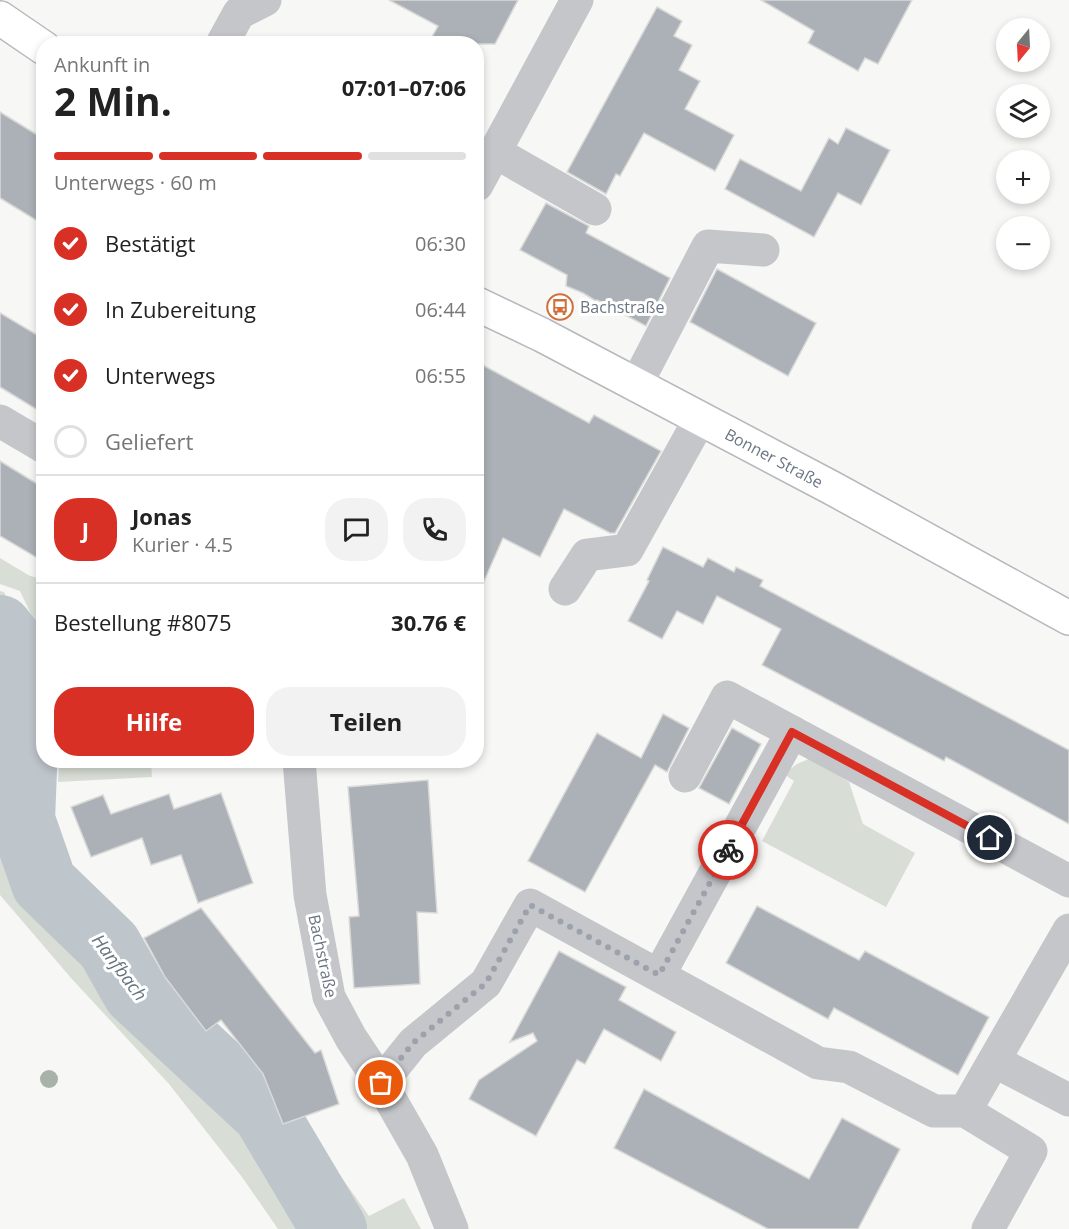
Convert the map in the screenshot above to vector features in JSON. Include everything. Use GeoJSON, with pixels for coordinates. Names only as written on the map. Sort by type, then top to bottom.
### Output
{"type":"FeatureCollection","features":[{"type":"Feature","properties":{"kind":"main road"},"geometry":{"type":"LineString","coordinates":[[0,18],[36,43]]}},
{"type":"Feature","properties":{"kind":"main road","name":"Bonner Straße"},"geometry":{"type":"LineString","coordinates":[[484,308],[636,384],[1069,618]]}},
{"type":"Feature","properties":{"kind":"street"},"geometry":{"type":"LineString","coordinates":[[226,36],[239,13],[265,0]]}},
{"type":"Feature","properties":{"kind":"street"},"geometry":{"type":"LineString","coordinates":[[484,173],[577,0]]}},
{"type":"Feature","properties":{"kind":"street"},"geometry":{"type":"LineString","coordinates":[[495,153],[595,209]]}},
{"type":"Feature","properties":{"kind":"street"},"geometry":{"type":"LineString","coordinates":[[636,384],[708,246],[763,250]]}},
{"type":"Feature","properties":{"kind":"street"},"geometry":{"type":"LineString","coordinates":[[565,589],[587,555],[627,550],[700,419]]}},
{"type":"Feature","properties":{"kind":"street"},"geometry":{"type":"LineString","coordinates":[[0,421],[36,442]]}},
{"type":"Feature","properties":{"kind":"street"},"geometry":{"type":"LineString","coordinates":[[686,776],[727,697],[1069,881]]}},
{"type":"Feature","properties":{"kind":"street"},"geometry":{"type":"LineString","coordinates":[[659,975],[792,732]]}},
{"type":"Feature","properties":{"kind":"street","name":"Bachstraße"},"geometry":{"type":"LineString","coordinates":[[300,768],[310,895],[329,997],[351,1038],[381,1083],[422,1155],[452,1229]]}},
{"type":"Feature","properties":{"kind":"street"},"geometry":{"type":"LineString","coordinates":[[381,1083],[413,1043],[486,983],[530,905],[818,1063],[849,1067],[934,1111],[965,1111],[1031,1151],[988,1229]]}},
{"type":"Feature","properties":{"kind":"street"},"geometry":{"type":"LineString","coordinates":[[965,1111],[1069,930]]}},
{"type":"Feature","properties":{"kind":"street"},"geometry":{"type":"LineString","coordinates":[[994,1061],[1069,1100]]}},
{"type":"Feature","properties":{"kind":"shaded area"},"geometry":{"type":"Polygon","coordinates":[[[0,558],[36,577],[36,625],[20,591],[0,584],[0,558]]]}},
{"type":"Feature","properties":{"kind":"shaded area"},"geometry":{"type":"Polygon","coordinates":[[[0,591],[4,592],[36,659],[36,768],[38,768],[31,823],[67,917],[116,992],[267,1143],[315,1140],[369,1216],[404,1198],[421,1229],[278,1229],[242,1177],[169,1084],[71,978],[0,895],[0,591]]]}},
{"type":"Feature","properties":{"kind":"shaded area"},"geometry":{"type":"Polygon","coordinates":[[[811,758],[849,782],[863,824],[915,853],[886,907],[762,841],[794,781],[784,774],[797,764],[811,758]]]}},
{"type":"Feature","properties":{"kind":"shaded area"},"geometry":{"type":"Polygon","coordinates":[[[59,768],[151,768],[152,777],[58,782],[59,768]]]}},
{"type":"Feature","properties":{"kind":"building"},"geometry":{"type":"Polygon","coordinates":[[[389,0],[518,0],[495,44],[484,44],[484,36],[432,36],[438,26],[389,0]]]}},
{"type":"Feature","properties":{"kind":"building"},"geometry":{"type":"Polygon","coordinates":[[[761,0],[912,0],[878,64],[865,58],[858,71],[808,43],[814,31],[761,0]]]}},
{"type":"Feature","properties":{"kind":"building"},"geometry":{"type":"Polygon","coordinates":[[[657,7],[682,21],[674,36],[692,45],[679,70],[700,81],[685,109],[734,135],[715,171],[644,133],[620,176],[616,174],[606,194],[567,172],[657,7]]]}},
{"type":"Feature","properties":{"kind":"building"},"geometry":{"type":"Polygon","coordinates":[[[0,112],[36,134],[36,220],[0,198],[0,112]]]}},
{"type":"Feature","properties":{"kind":"building"},"geometry":{"type":"Polygon","coordinates":[[[846,128],[890,150],[861,205],[838,193],[814,237],[725,189],[740,159],[801,191],[829,138],[838,144],[846,128]]]}},
{"type":"Feature","properties":{"kind":"building"},"geometry":{"type":"Polygon","coordinates":[[[546,203],[589,226],[586,233],[670,278],[646,326],[566,286],[567,275],[520,250],[546,203]]]}},
{"type":"Feature","properties":{"kind":"building"},"geometry":{"type":"Polygon","coordinates":[[[717,269],[816,323],[788,376],[690,322],[717,269]]]}},
{"type":"Feature","properties":{"kind":"building"},"geometry":{"type":"Polygon","coordinates":[[[0,313],[36,334],[36,409],[0,387],[0,313]]]}},
{"type":"Feature","properties":{"kind":"building"},"geometry":{"type":"Polygon","coordinates":[[[484,366],[589,423],[594,415],[661,451],[615,533],[610,533],[564,509],[540,557],[503,538],[484,581],[484,366]]]}},
{"type":"Feature","properties":{"kind":"building"},"geometry":{"type":"Polygon","coordinates":[[[0,461],[36,483],[36,557],[0,536],[0,461]]]}},
{"type":"Feature","properties":{"kind":"building"},"geometry":{"type":"Polygon","coordinates":[[[663,547],[703,567],[708,558],[734,572],[736,567],[763,580],[760,586],[1069,750],[1069,824],[946,757],[944,761],[762,665],[781,629],[717,596],[703,624],[677,611],[662,639],[628,621],[649,581],[647,580],[663,547]]]}},
{"type":"Feature","properties":{"kind":"building"},"geometry":{"type":"Polygon","coordinates":[[[663,714],[689,728],[667,772],[655,765],[585,892],[528,861],[597,733],[641,758],[663,714]]]}},
{"type":"Feature","properties":{"kind":"building"},"geometry":{"type":"Polygon","coordinates":[[[732,728],[761,744],[729,804],[699,788],[732,728]]]}},
{"type":"Feature","properties":{"kind":"building"},"geometry":{"type":"Polygon","coordinates":[[[428,780],[437,913],[417,912],[420,984],[354,988],[349,917],[359,916],[348,787],[428,780]]]}},
{"type":"Feature","properties":{"kind":"building"},"geometry":{"type":"Polygon","coordinates":[[[221,793],[253,883],[198,903],[181,855],[151,865],[142,838],[91,857],[71,807],[103,795],[111,814],[169,794],[174,809],[221,793]]]}},
{"type":"Feature","properties":{"kind":"building"},"geometry":{"type":"Polygon","coordinates":[[[757,906],[859,960],[865,951],[989,1017],[958,1075],[834,1008],[828,1019],[726,963],[757,906]]]}},
{"type":"Feature","properties":{"kind":"building"},"geometry":{"type":"Polygon","coordinates":[[[201,908],[315,1053],[321,1050],[339,1104],[283,1124],[263,1074],[221,1020],[206,1031],[165,977],[144,938],[201,908]]]}},
{"type":"Feature","properties":{"kind":"building"},"geometry":{"type":"Polygon","coordinates":[[[559,951],[626,987],[619,1000],[676,1032],[661,1061],[604,1029],[585,1064],[577,1060],[536,1136],[469,1099],[479,1080],[537,1041],[533,1033],[510,1042],[559,951]]]}},
{"type":"Feature","properties":{"kind":"building"},"geometry":{"type":"Polygon","coordinates":[[[644,1089],[809,1179],[842,1118],[900,1149],[858,1229],[768,1229],[614,1148],[644,1089]]]}},
{"type":"Feature","properties":{"kind":"waterway","name":"Hanfbach"},"geometry":{"type":"LineString","coordinates":[[0,628],[10,641],[25,745],[22,820],[44,883],[109,946],[135,992],[265,1113],[334,1229]]}},
{"type":"Feature","properties":{"kind":"way so far"},"geometry":{"type":"LineString","coordinates":[[381,1083],[413,1043],[486,983],[530,905],[659,975],[728,850]]}},
{"type":"Feature","properties":{"kind":"place","name":"Bachstraße"},"geometry":{"type":"Point","coordinates":[560,307]}},
{"type":"Feature","properties":{"kind":"route"},"geometry":{"type":"LineString","coordinates":[[728,850],[792,732],[990,838]]}}]}
